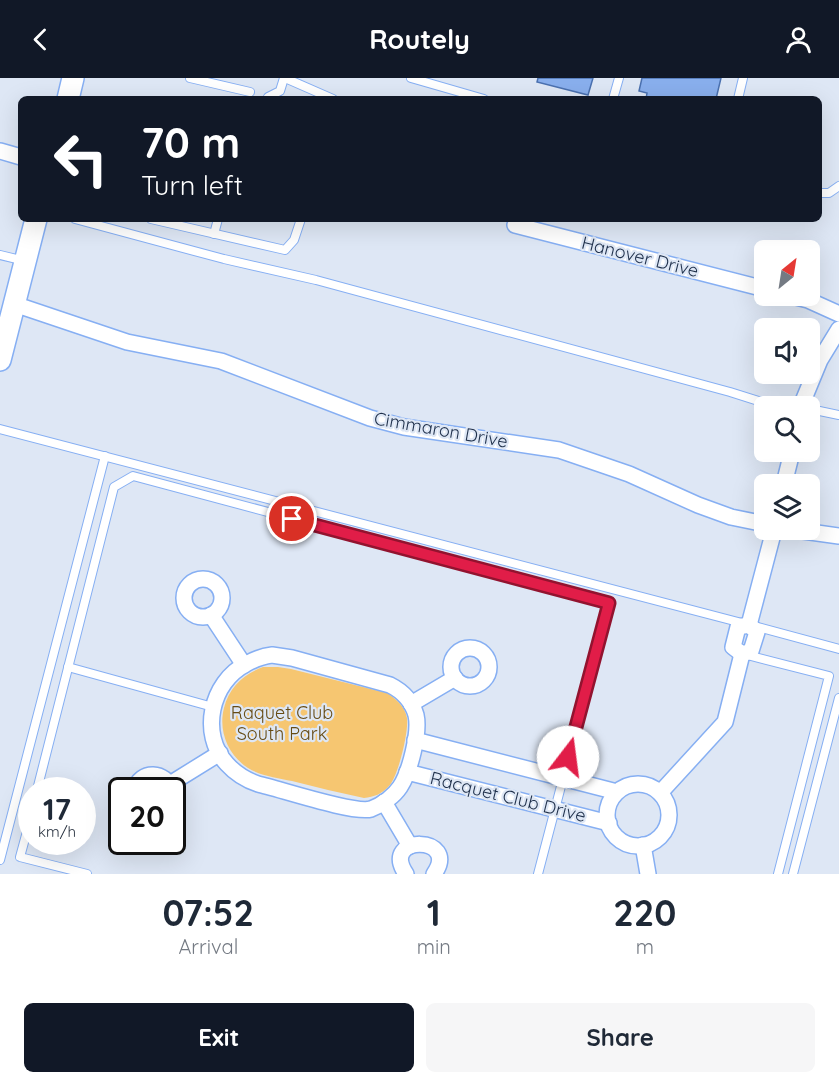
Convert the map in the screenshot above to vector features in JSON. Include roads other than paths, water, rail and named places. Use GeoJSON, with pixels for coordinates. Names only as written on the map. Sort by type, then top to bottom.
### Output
{"type":"FeatureCollection","features":[{"type":"Feature","properties":{"kind":"main road"},"geometry":{"type":"LineString","coordinates":[[69,96],[73,78]]}},
{"type":"Feature","properties":{"kind":"main road"},"geometry":{"type":"LineString","coordinates":[[0,360],[35,222]]}},
{"type":"Feature","properties":{"kind":"street"},"geometry":{"type":"LineString","coordinates":[[0,151],[18,156]]}},
{"type":"Feature","properties":{"kind":"street","name":"Hanover Drive"},"geometry":{"type":"LineString","coordinates":[[515,225],[754,286]]}},
{"type":"Feature","properties":{"kind":"street","name":"Cimmaron Drive"},"geometry":{"type":"LineString","coordinates":[[14,304],[111,337],[221,361],[370,418],[404,427],[559,450],[629,474],[720,513],[754,521]]}},
{"type":"Feature","properties":{"kind":"street"},"geometry":{"type":"LineString","coordinates":[[820,305],[839,314]]}},
{"type":"Feature","properties":{"kind":"street"},"geometry":{"type":"LineString","coordinates":[[805,396],[820,360],[839,329]]}},
{"type":"Feature","properties":{"kind":"street"},"geometry":{"type":"LineString","coordinates":[[820,533],[839,536]]}},
{"type":"Feature","properties":{"kind":"street"},"geometry":{"type":"LineString","coordinates":[[648,874],[643,845],[656,840],[667,827],[669,809],[660,793],[725,722],[742,654],[752,651],[757,632],[749,625],[771,540]]}},
{"type":"Feature","properties":{"kind":"street"},"geometry":{"type":"LineString","coordinates":[[211,615],[244,665]]}},
{"type":"Feature","properties":{"kind":"street"},"geometry":{"type":"LineString","coordinates":[[410,846],[384,802],[373,808],[354,809],[258,784],[238,774],[226,763],[220,753],[213,733],[213,707],[218,691],[234,671],[264,656],[292,658],[390,685],[400,690],[411,704],[455,678]]}},
{"type":"Feature","properties":{"kind":"street","name":"Racquet Club Drive"},"geometry":{"type":"LineString","coordinates":[[384,802],[397,791],[407,772],[417,723],[416,713],[411,704]]}},
{"type":"Feature","properties":{"kind":"street","name":"Racquet Club Drive"},"geometry":{"type":"LineString","coordinates":[[415,740],[617,792]]}},
{"type":"Feature","properties":{"kind":"street"},"geometry":{"type":"LineString","coordinates":[[185,777],[220,753]]}},
{"type":"Feature","properties":{"kind":"street","name":"Racquet Club Drive"},"geometry":{"type":"LineString","coordinates":[[407,772],[609,823]]}},
{"type":"Feature","properties":{"kind":"street"},"geometry":{"type":"LineString","coordinates":[[146,777],[149,775],[162,777]]}},
{"type":"Feature","properties":{"kind":"street","name":"Racquet Club Drive"},"geometry":{"type":"LineString","coordinates":[[643,845],[625,843],[613,832],[609,823],[608,809],[617,792],[624,787],[643,784],[660,793]]}},
{"type":"Feature","properties":{"kind":"street"},"geometry":{"type":"LineString","coordinates":[[406,874],[401,861],[405,850],[422,843],[433,848],[439,858],[439,865],[434,874]]}},
{"type":"Feature","properties":{"kind":"lane"},"geometry":{"type":"LineString","coordinates":[[190,78],[250,92]]}},
{"type":"Feature","properties":{"kind":"lane"},"geometry":{"type":"LineString","coordinates":[[270,96],[280,91],[284,78],[326,96]]}},
{"type":"Feature","properties":{"kind":"lane"},"geometry":{"type":"LineString","coordinates":[[411,78],[474,96]]}},
{"type":"Feature","properties":{"kind":"lane"},"geometry":{"type":"LineString","coordinates":[[614,96],[619,78]]}},
{"type":"Feature","properties":{"kind":"lane"},"geometry":{"type":"LineString","coordinates":[[739,96],[743,78]]}},
{"type":"Feature","properties":{"kind":"lane"},"geometry":{"type":"LineString","coordinates":[[822,193],[829,193],[839,186]]}},
{"type":"Feature","properties":{"kind":"lane"},"geometry":{"type":"LineString","coordinates":[[86,222],[224,259],[327,283],[754,400]]}},
{"type":"Feature","properties":{"kind":"lane"},"geometry":{"type":"LineString","coordinates":[[164,222],[285,250],[294,240],[300,222]]}},
{"type":"Feature","properties":{"kind":"lane"},"geometry":{"type":"LineString","coordinates":[[214,234],[217,222]]}},
{"type":"Feature","properties":{"kind":"lane"},"geometry":{"type":"LineString","coordinates":[[0,255],[25,261]]}},
{"type":"Feature","properties":{"kind":"lane"},"geometry":{"type":"LineString","coordinates":[[820,411],[839,415]]}},
{"type":"Feature","properties":{"kind":"lane"},"geometry":{"type":"LineString","coordinates":[[0,429],[839,649]]}},
{"type":"Feature","properties":{"kind":"lane"},"geometry":{"type":"LineString","coordinates":[[0,860],[105,456]]}},
{"type":"Feature","properties":{"kind":"lane"},"geometry":{"type":"LineString","coordinates":[[40,777],[114,487],[133,476],[609,603],[538,874]]}},
{"type":"Feature","properties":{"kind":"lane"},"geometry":{"type":"LineString","coordinates":[[742,654],[829,676],[778,874]]}},
{"type":"Feature","properties":{"kind":"lane"},"geometry":{"type":"LineString","coordinates":[[68,667],[213,707]]}},
{"type":"Feature","properties":{"kind":"lane"},"geometry":{"type":"LineString","coordinates":[[793,874],[839,698]]}},
{"type":"Feature","properties":{"kind":"lane"},"geometry":{"type":"LineString","coordinates":[[21,855],[20,857],[87,874]]}},
{"type":"Feature","properties":{"kind":"park label","name":"Raquet Club South Park"},"geometry":{"type":"Point","coordinates":[282,723]}}]}
